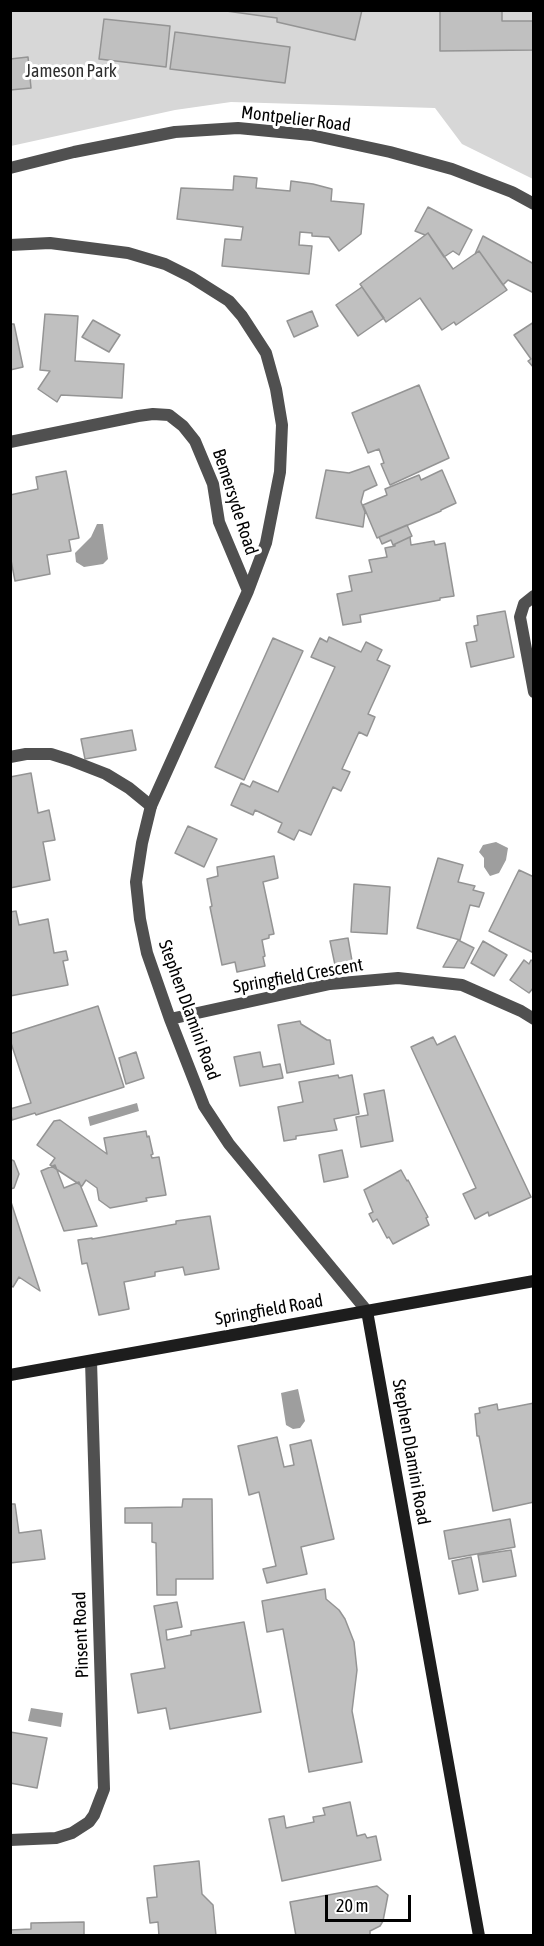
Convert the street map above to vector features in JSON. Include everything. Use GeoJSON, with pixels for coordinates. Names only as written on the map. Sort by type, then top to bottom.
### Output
{"type":"FeatureCollection","features":[{"type":"Feature","properties":{"kind":"street","name":"Montpelier Road"},"geometry":{"type":"LineString","coordinates":[[10,168],[74,152],[175,132],[238,128],[311,135],[390,152],[452,169],[512,192],[534,204]]}},
{"type":"Feature","properties":{"kind":"street","name":"Stephen Dlamini Road"},"geometry":{"type":"LineString","coordinates":[[10,245],[50,243],[117,251],[165,264],[191,277],[229,301],[242,316],[266,353],[276,389],[282,425],[280,472],[266,543],[248,591],[151,806],[136,882],[140,919],[147,953],[204,1106],[229,1144],[367,1311],[479,1935]]}},
{"type":"Feature","properties":{"kind":"street","name":"Bemersyde Road"},"geometry":{"type":"LineString","coordinates":[[10,442],[138,416],[153,414],[169,416],[183,426],[195,441],[213,484],[219,522],[248,591]]}},
{"type":"Feature","properties":{"kind":"street"},"geometry":{"type":"LineString","coordinates":[[534,596],[524,604],[520,617],[534,693]]}},
{"type":"Feature","properties":{"kind":"street"},"geometry":{"type":"LineString","coordinates":[[10,757],[26,754],[51,754],[70,760],[106,774],[129,788],[151,806]]}},
{"type":"Feature","properties":{"kind":"street","name":"Springfield Crescent"},"geometry":{"type":"LineString","coordinates":[[170,1019],[330,984],[398,978],[462,985],[534,1019]]}},
{"type":"Feature","properties":{"kind":"street","name":"Springfield Road"},"geometry":{"type":"LineString","coordinates":[[10,1375],[534,1281]]}},
{"type":"Feature","properties":{"kind":"street","name":"Pinsent Road"},"geometry":{"type":"LineString","coordinates":[[10,1840],[56,1838],[72,1833],[89,1822],[104,1789],[91,1361]]}},
{"type":"Feature","properties":{"kind":"green space","name":"Jameson Park"},"geometry":{"type":"Polygon","coordinates":[[[10,11],[533,11],[533,179],[462,144],[435,108],[231,102],[175,110],[11,146],[10,11]]]}},
{"type":"Feature","properties":{"kind":"shaded area"},"geometry":{"type":"Polygon","coordinates":[[[97,524],[103,524],[108,559],[103,564],[84,567],[76,562],[75,553],[91,537],[97,524]]]}},
{"type":"Feature","properties":{"kind":"shaded area"},"geometry":{"type":"Polygon","coordinates":[[[496,842],[508,848],[506,860],[499,873],[490,876],[484,867],[484,858],[479,852],[483,845],[496,842]]]}},
{"type":"Feature","properties":{"kind":"shaded area"},"geometry":{"type":"Polygon","coordinates":[[[137,1103],[139,1111],[90,1126],[88,1117],[137,1103]]]}},
{"type":"Feature","properties":{"kind":"shaded area"},"geometry":{"type":"Polygon","coordinates":[[[298,1389],[305,1421],[300,1428],[293,1429],[286,1425],[281,1393],[298,1389]]]}},
{"type":"Feature","properties":{"kind":"shaded area"},"geometry":{"type":"Polygon","coordinates":[[[31,1708],[63,1713],[61,1727],[28,1721],[31,1708]]]}},
{"type":"Feature","properties":{"kind":"building"},"geometry":{"type":"Polygon","coordinates":[[[219,10],[362,10],[355,40],[277,22],[277,18],[219,10]]]}},
{"type":"Feature","properties":{"kind":"building"},"geometry":{"type":"Polygon","coordinates":[[[440,10],[502,10],[502,21],[534,21],[534,50],[440,51],[440,10]]]}},
{"type":"Feature","properties":{"kind":"building"},"geometry":{"type":"Polygon","coordinates":[[[104,19],[170,26],[166,67],[99,59],[104,19]]]}},
{"type":"Feature","properties":{"kind":"building"},"geometry":{"type":"Polygon","coordinates":[[[175,32],[290,47],[285,83],[170,69],[175,32]]]}},
{"type":"Feature","properties":{"kind":"building"},"geometry":{"type":"Polygon","coordinates":[[[28,57],[31,88],[10,90],[10,59],[28,57]]]}},
{"type":"Feature","properties":{"kind":"building"},"geometry":{"type":"Polygon","coordinates":[[[234,176],[257,178],[256,188],[290,191],[291,181],[332,189],[331,201],[364,204],[361,234],[339,251],[329,237],[312,236],[312,233],[300,232],[299,245],[312,246],[309,274],[222,266],[225,239],[241,240],[243,227],[177,219],[181,188],[233,190],[234,176]]]}},
{"type":"Feature","properties":{"kind":"building"},"geometry":{"type":"Polygon","coordinates":[[[428,207],[472,230],[459,255],[453,251],[444,257],[428,233],[425,235],[415,231],[428,207]]]}},
{"type":"Feature","properties":{"kind":"building"},"geometry":{"type":"Polygon","coordinates":[[[428,233],[453,269],[479,251],[507,290],[456,325],[454,322],[442,330],[420,298],[386,322],[360,284],[428,233]]]}},
{"type":"Feature","properties":{"kind":"building"},"geometry":{"type":"Polygon","coordinates":[[[483,236],[534,264],[534,293],[508,280],[503,285],[479,251],[475,254],[483,236]]]}},
{"type":"Feature","properties":{"kind":"building"},"geometry":{"type":"Polygon","coordinates":[[[362,287],[384,318],[358,336],[336,305],[362,287]]]}},
{"type":"Feature","properties":{"kind":"building"},"geometry":{"type":"Polygon","coordinates":[[[312,311],[318,326],[294,337],[287,321],[312,311]]]}},
{"type":"Feature","properties":{"kind":"building"},"geometry":{"type":"Polygon","coordinates":[[[45,314],[78,316],[75,361],[124,364],[122,398],[61,395],[57,402],[38,389],[50,371],[40,370],[45,314]]]}},
{"type":"Feature","properties":{"kind":"building"},"geometry":{"type":"Polygon","coordinates":[[[93,320],[120,335],[109,352],[82,337],[93,320]]]}},
{"type":"Feature","properties":{"kind":"building"},"geometry":{"type":"Polygon","coordinates":[[[534,322],[534,368],[528,361],[531,359],[514,335],[534,322]]]}},
{"type":"Feature","properties":{"kind":"building"},"geometry":{"type":"Polygon","coordinates":[[[10,324],[14,324],[23,367],[10,370],[10,324]]]}},
{"type":"Feature","properties":{"kind":"building"},"geometry":{"type":"Polygon","coordinates":[[[419,385],[449,458],[390,485],[381,464],[384,463],[379,449],[368,453],[352,413],[419,385]]]}},
{"type":"Feature","properties":{"kind":"building"},"geometry":{"type":"Polygon","coordinates":[[[369,466],[377,485],[364,491],[361,502],[365,512],[363,527],[316,518],[326,470],[349,473],[369,466]]]}},
{"type":"Feature","properties":{"kind":"building"},"geometry":{"type":"Polygon","coordinates":[[[442,470],[456,503],[377,538],[363,505],[387,495],[385,489],[419,475],[421,480],[442,470]]]}},
{"type":"Feature","properties":{"kind":"building"},"geometry":{"type":"Polygon","coordinates":[[[66,471],[79,538],[69,540],[71,551],[47,555],[50,574],[15,581],[10,555],[10,495],[38,489],[36,477],[66,471]]]}},
{"type":"Feature","properties":{"kind":"building"},"geometry":{"type":"Polygon","coordinates":[[[407,525],[412,536],[393,545],[391,540],[382,544],[379,537],[407,525]]]}},
{"type":"Feature","properties":{"kind":"building"},"geometry":{"type":"Polygon","coordinates":[[[410,537],[411,545],[434,541],[435,545],[445,543],[454,596],[360,615],[361,622],[343,625],[337,594],[352,591],[349,576],[372,572],[369,560],[387,557],[385,548],[395,546],[410,537]]]}},
{"type":"Feature","properties":{"kind":"building"},"geometry":{"type":"Polygon","coordinates":[[[505,611],[514,657],[471,667],[466,643],[477,641],[474,626],[478,625],[477,616],[505,611]]]}},
{"type":"Feature","properties":{"kind":"building"},"geometry":{"type":"Polygon","coordinates":[[[329,637],[361,652],[366,642],[382,650],[377,660],[390,666],[368,714],[375,717],[367,736],[359,732],[342,769],[350,772],[341,791],[333,787],[311,835],[299,830],[294,840],[278,832],[282,823],[255,810],[253,815],[231,805],[241,783],[250,787],[253,781],[278,792],[335,667],[311,657],[320,638],[327,642],[329,637]]]}},
{"type":"Feature","properties":{"kind":"building"},"geometry":{"type":"Polygon","coordinates":[[[273,638],[303,651],[244,780],[215,767],[273,638]]]}},
{"type":"Feature","properties":{"kind":"building"},"geometry":{"type":"Polygon","coordinates":[[[132,730],[136,750],[85,759],[81,739],[132,730]]]}},
{"type":"Feature","properties":{"kind":"building"},"geometry":{"type":"Polygon","coordinates":[[[31,773],[38,813],[49,810],[55,840],[43,842],[50,880],[10,888],[10,777],[31,773]]]}},
{"type":"Feature","properties":{"kind":"building"},"geometry":{"type":"Polygon","coordinates":[[[188,826],[217,839],[204,867],[175,853],[188,826]]]}},
{"type":"Feature","properties":{"kind":"building"},"geometry":{"type":"Polygon","coordinates":[[[274,856],[278,878],[263,882],[274,934],[262,940],[265,966],[237,972],[235,962],[222,965],[210,907],[212,906],[207,879],[218,876],[217,867],[274,856]]]}},
{"type":"Feature","properties":{"kind":"building"},"geometry":{"type":"Polygon","coordinates":[[[438,858],[463,865],[458,882],[475,886],[473,890],[484,893],[479,907],[470,905],[460,940],[417,928],[438,858]]]}},
{"type":"Feature","properties":{"kind":"building"},"geometry":{"type":"Polygon","coordinates":[[[519,870],[534,877],[534,953],[489,931],[519,870]]]}},
{"type":"Feature","properties":{"kind":"building"},"geometry":{"type":"Polygon","coordinates":[[[354,884],[390,887],[387,934],[351,932],[354,884]]]}},
{"type":"Feature","properties":{"kind":"building"},"geometry":{"type":"Polygon","coordinates":[[[16,911],[19,925],[48,919],[54,953],[66,951],[68,960],[63,961],[68,985],[10,996],[10,912],[16,911]]]}},
{"type":"Feature","properties":{"kind":"building"},"geometry":{"type":"Polygon","coordinates":[[[348,938],[352,961],[335,965],[330,941],[348,938]]]}},
{"type":"Feature","properties":{"kind":"building"},"geometry":{"type":"Polygon","coordinates":[[[458,940],[474,948],[464,968],[443,967],[458,940]]]}},
{"type":"Feature","properties":{"kind":"building"},"geometry":{"type":"Polygon","coordinates":[[[483,941],[507,955],[494,976],[471,963],[483,941]]]}},
{"type":"Feature","properties":{"kind":"building"},"geometry":{"type":"Polygon","coordinates":[[[524,960],[529,964],[531,960],[534,962],[534,987],[529,993],[510,980],[524,960]]]}},
{"type":"Feature","properties":{"kind":"building"},"geometry":{"type":"Polygon","coordinates":[[[98,1006],[124,1087],[36,1115],[35,1113],[12,1120],[10,1109],[31,1103],[10,1034],[98,1006]]]}},
{"type":"Feature","properties":{"kind":"building"},"geometry":{"type":"Polygon","coordinates":[[[300,1021],[301,1024],[330,1040],[334,1064],[287,1073],[278,1025],[300,1021]]]}},
{"type":"Feature","properties":{"kind":"building"},"geometry":{"type":"Polygon","coordinates":[[[455,1036],[531,1197],[489,1216],[488,1212],[475,1219],[463,1194],[476,1188],[411,1047],[433,1037],[437,1045],[455,1036]]]}},
{"type":"Feature","properties":{"kind":"building"},"geometry":{"type":"Polygon","coordinates":[[[136,1052],[144,1078],[126,1084],[119,1058],[136,1052]]]}},
{"type":"Feature","properties":{"kind":"building"},"geometry":{"type":"Polygon","coordinates":[[[260,1052],[263,1067],[280,1064],[283,1078],[240,1086],[234,1057],[260,1052]]]}},
{"type":"Feature","properties":{"kind":"building"},"geometry":{"type":"Polygon","coordinates":[[[338,1075],[339,1078],[352,1075],[359,1114],[334,1119],[337,1130],[296,1136],[296,1139],[284,1141],[278,1107],[303,1102],[299,1082],[338,1075]]]}},
{"type":"Feature","properties":{"kind":"building"},"geometry":{"type":"Polygon","coordinates":[[[384,1090],[393,1141],[361,1147],[356,1117],[368,1115],[364,1094],[384,1090]]]}},
{"type":"Feature","properties":{"kind":"building"},"geometry":{"type":"Polygon","coordinates":[[[60,1120],[107,1154],[104,1138],[146,1131],[153,1154],[152,1158],[159,1157],[166,1195],[110,1208],[99,1200],[97,1188],[86,1180],[82,1186],[50,1165],[55,1158],[37,1145],[54,1121],[60,1120]]]}},
{"type":"Feature","properties":{"kind":"building"},"geometry":{"type":"Polygon","coordinates":[[[342,1150],[348,1177],[324,1182],[319,1155],[342,1150]]]}},
{"type":"Feature","properties":{"kind":"building"},"geometry":{"type":"Polygon","coordinates":[[[10,1159],[14,1161],[19,1174],[14,1188],[10,1189],[10,1159]]]}},
{"type":"Feature","properties":{"kind":"building"},"geometry":{"type":"Polygon","coordinates":[[[55,1165],[64,1188],[79,1182],[97,1226],[64,1231],[41,1171],[55,1165]]]}},
{"type":"Feature","properties":{"kind":"building"},"geometry":{"type":"Polygon","coordinates":[[[401,1170],[428,1217],[426,1218],[429,1225],[393,1244],[389,1237],[387,1238],[377,1219],[373,1222],[369,1214],[373,1212],[364,1190],[401,1170]]]}},
{"type":"Feature","properties":{"kind":"building"},"geometry":{"type":"Polygon","coordinates":[[[10,1199],[40,1291],[19,1277],[13,1287],[10,1285],[10,1199]]]}},
{"type":"Feature","properties":{"kind":"building"},"geometry":{"type":"Polygon","coordinates":[[[210,1216],[219,1269],[185,1275],[183,1267],[155,1272],[155,1276],[124,1282],[129,1309],[99,1315],[87,1263],[82,1264],[78,1240],[210,1216]]]}},
{"type":"Feature","properties":{"kind":"building"},"geometry":{"type":"Polygon","coordinates":[[[534,1403],[534,1502],[493,1511],[479,1436],[477,1436],[475,1414],[480,1413],[479,1408],[497,1404],[498,1410],[534,1403]]]}},
{"type":"Feature","properties":{"kind":"building"},"geometry":{"type":"Polygon","coordinates":[[[277,1437],[284,1467],[294,1465],[290,1445],[311,1440],[334,1539],[301,1547],[307,1574],[267,1583],[263,1569],[276,1566],[259,1492],[249,1495],[238,1446],[277,1437]]]}},
{"type":"Feature","properties":{"kind":"building"},"geometry":{"type":"Polygon","coordinates":[[[183,1499],[212,1499],[213,1579],[176,1579],[176,1595],[157,1595],[156,1543],[152,1542],[152,1523],[125,1523],[125,1508],[182,1507],[183,1499]]]}},
{"type":"Feature","properties":{"kind":"building"},"geometry":{"type":"Polygon","coordinates":[[[10,1504],[15,1504],[19,1533],[41,1530],[45,1559],[10,1563],[10,1504]]]}},
{"type":"Feature","properties":{"kind":"building"},"geometry":{"type":"Polygon","coordinates":[[[510,1519],[515,1547],[449,1559],[444,1531],[510,1519]]]}},
{"type":"Feature","properties":{"kind":"building"},"geometry":{"type":"Polygon","coordinates":[[[511,1550],[516,1576],[483,1582],[478,1555],[511,1550]]]}},
{"type":"Feature","properties":{"kind":"building"},"geometry":{"type":"Polygon","coordinates":[[[471,1557],[478,1590],[459,1594],[452,1561],[471,1557]]]}},
{"type":"Feature","properties":{"kind":"building"},"geometry":{"type":"Polygon","coordinates":[[[325,1589],[326,1599],[339,1610],[345,1619],[354,1642],[357,1670],[352,1711],[362,1762],[309,1772],[283,1629],[267,1632],[262,1601],[325,1589]]]}},
{"type":"Feature","properties":{"kind":"building"},"geometry":{"type":"Polygon","coordinates":[[[177,1602],[182,1627],[166,1630],[167,1640],[191,1635],[191,1631],[244,1622],[261,1712],[170,1729],[166,1708],[138,1713],[131,1674],[165,1668],[154,1606],[177,1602]]]}},
{"type":"Feature","properties":{"kind":"building"},"geometry":{"type":"Polygon","coordinates":[[[10,1732],[47,1738],[37,1788],[10,1783],[10,1732]]]}},
{"type":"Feature","properties":{"kind":"building"},"geometry":{"type":"Polygon","coordinates":[[[350,1802],[357,1836],[365,1834],[367,1838],[376,1836],[381,1860],[282,1881],[269,1819],[284,1816],[286,1828],[314,1822],[313,1817],[325,1815],[323,1808],[350,1802]]]}},
{"type":"Feature","properties":{"kind":"building"},"geometry":{"type":"Polygon","coordinates":[[[199,1861],[202,1894],[213,1905],[216,1936],[159,1936],[158,1922],[150,1923],[147,1898],[157,1897],[154,1866],[199,1861]]]}},
{"type":"Feature","properties":{"kind":"building"},"geometry":{"type":"Polygon","coordinates":[[[377,1886],[388,1895],[383,1921],[380,1926],[370,1931],[370,1936],[296,1936],[290,1902],[377,1886]]]}},
{"type":"Feature","properties":{"kind":"building"},"geometry":{"type":"Polygon","coordinates":[[[84,1922],[84,1936],[10,1936],[10,1930],[31,1929],[31,1923],[84,1922]]]}}]}
